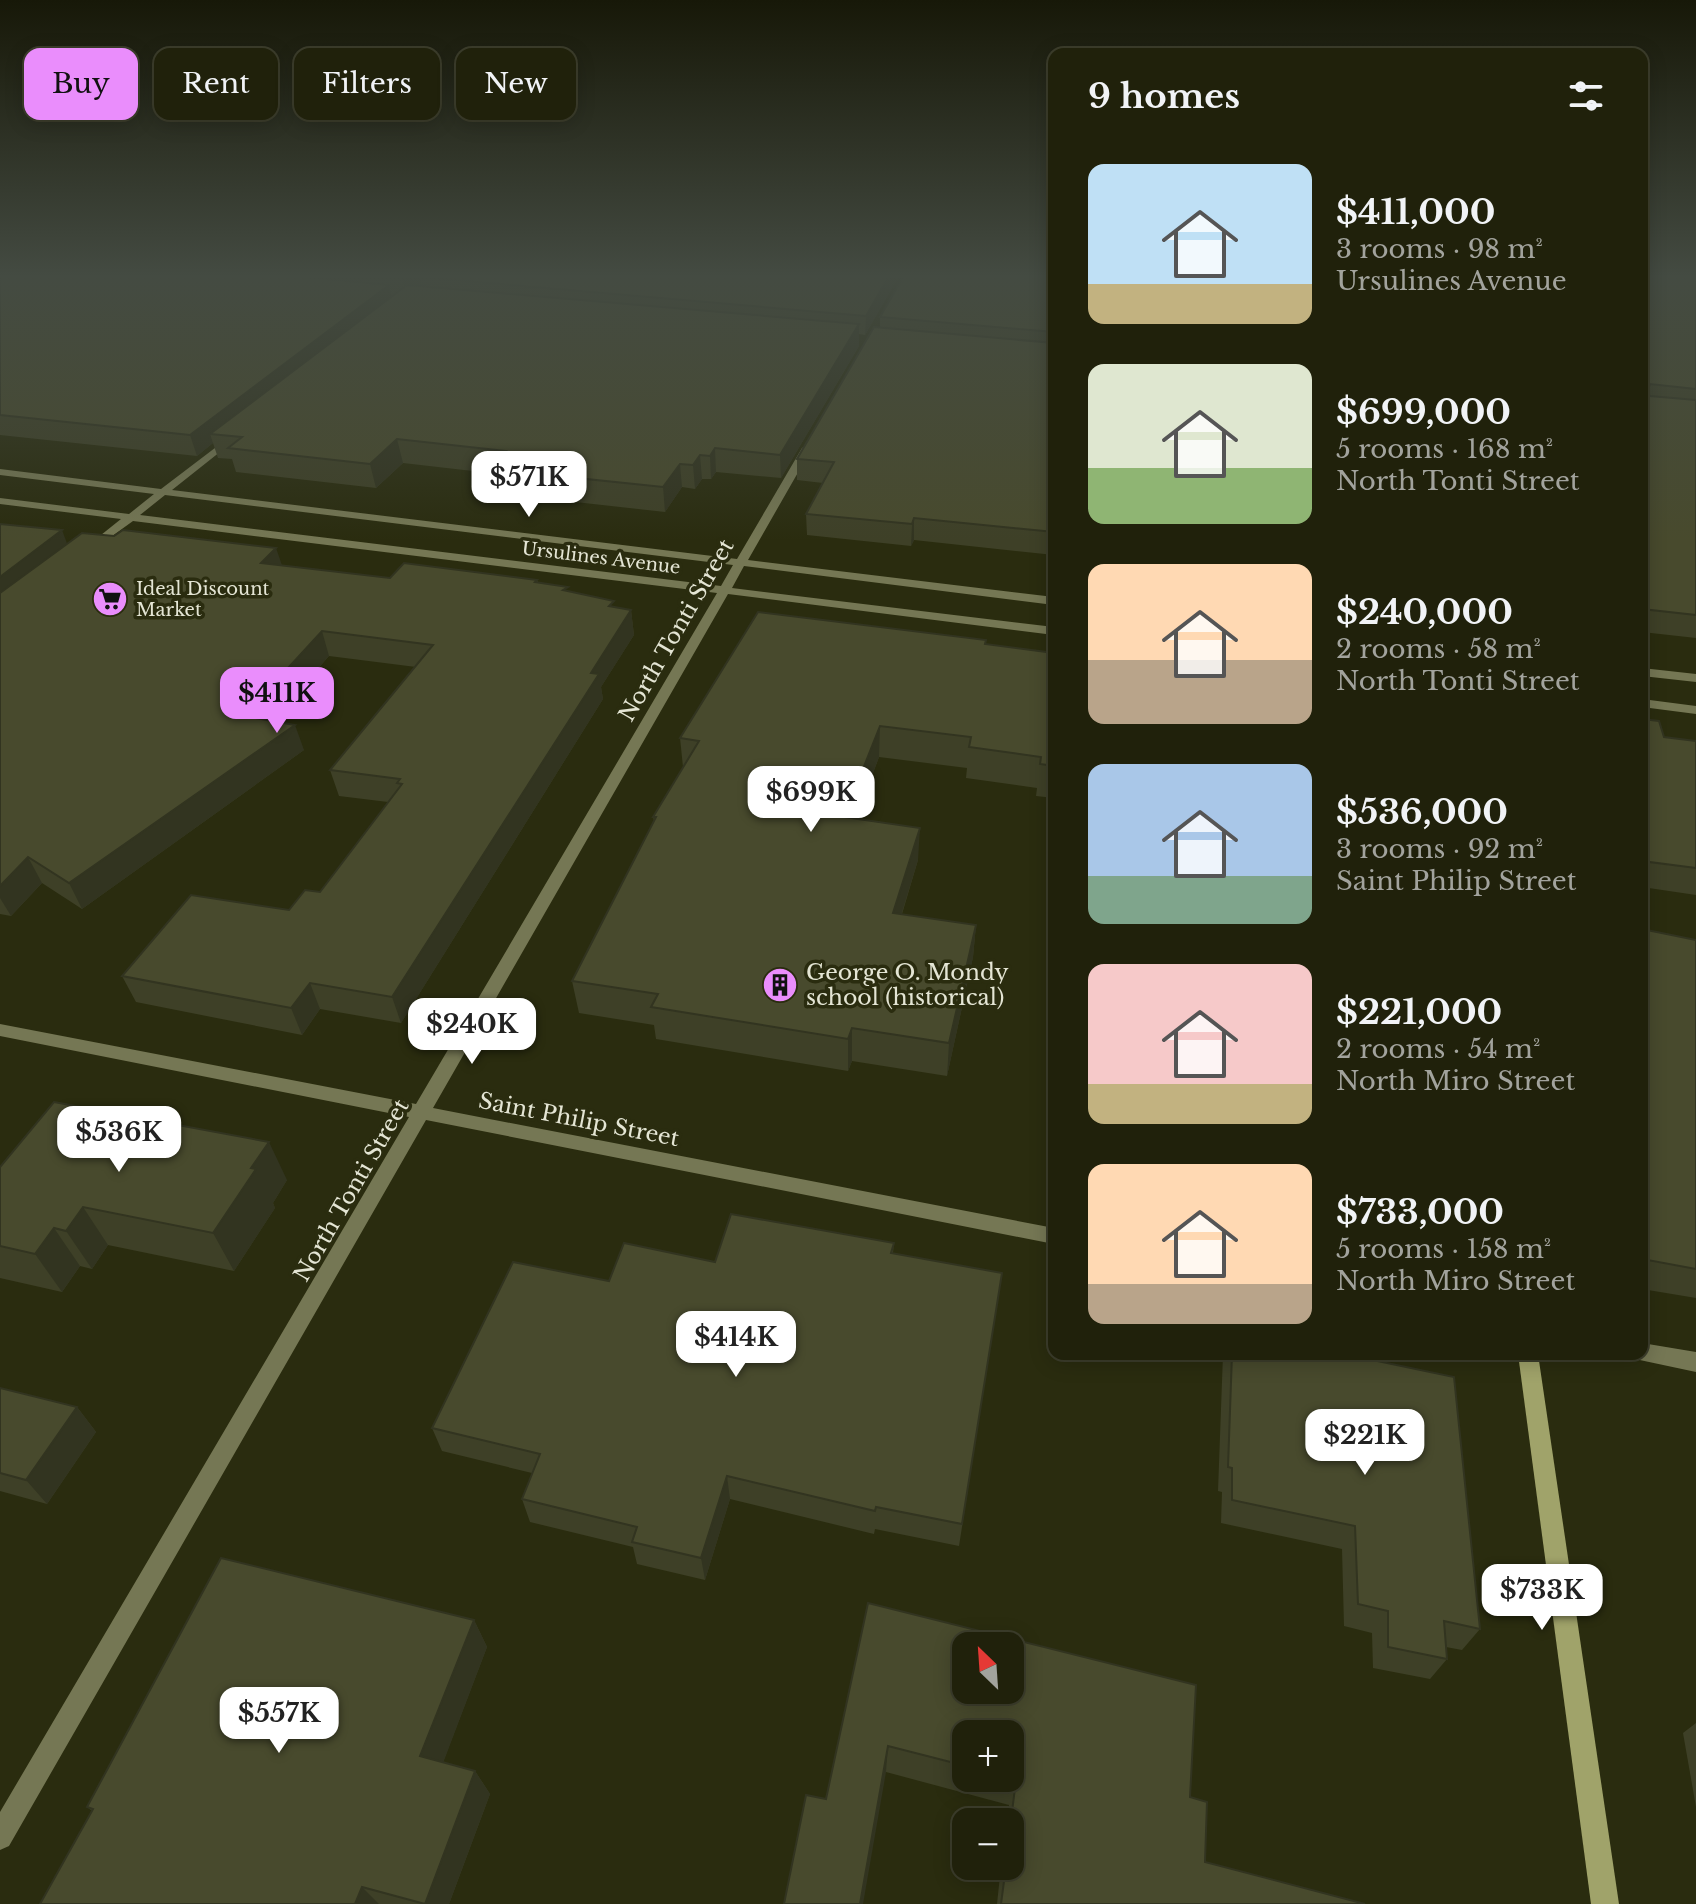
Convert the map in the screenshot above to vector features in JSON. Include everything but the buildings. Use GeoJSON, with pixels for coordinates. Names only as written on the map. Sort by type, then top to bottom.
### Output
{"type":"FeatureCollection","features":[{"type":"Feature","properties":{"kind":"street","name":"North Tonti Street"},"geometry":{"type":"LineString","coordinates":[[0,1837],[816,432]]}},
{"type":"Feature","properties":{"kind":"street"},"geometry":{"type":"LineString","coordinates":[[83,554],[238,433]]}},
{"type":"Feature","properties":{"kind":"street","name":"Ursulines Avenue"},"geometry":{"type":"LineString","coordinates":[[0,472],[1048,600]]}},
{"type":"Feature","properties":{"kind":"street","name":"Ursulines Avenue"},"geometry":{"type":"LineString","coordinates":[[0,501],[1048,630]]}},
{"type":"Feature","properties":{"kind":"street"},"geometry":{"type":"LineString","coordinates":[[1648,673],[1696,678]]}},
{"type":"Feature","properties":{"kind":"street"},"geometry":{"type":"LineString","coordinates":[[1648,704],[1696,710]]}},
{"type":"Feature","properties":{"kind":"street","name":"Saint Philip Street"},"geometry":{"type":"LineString","coordinates":[[0,1030],[1048,1235]]}},
{"type":"Feature","properties":{"kind":"street"},"geometry":{"type":"LineString","coordinates":[[1648,1353],[1696,1362]]}},
{"type":"Feature","properties":{"kind":"street"},"geometry":{"type":"LineString","coordinates":[[1529,1360],[1605,1904]]}},
{"type":"Feature","properties":{"kind":"place","name":"Ideal Discount Market"},"geometry":{"type":"Point","coordinates":[110,599]}},
{"type":"Feature","properties":{"kind":"place","name":"George O. Mondy school (historical)"},"geometry":{"type":"Point","coordinates":[780,985]}}]}
